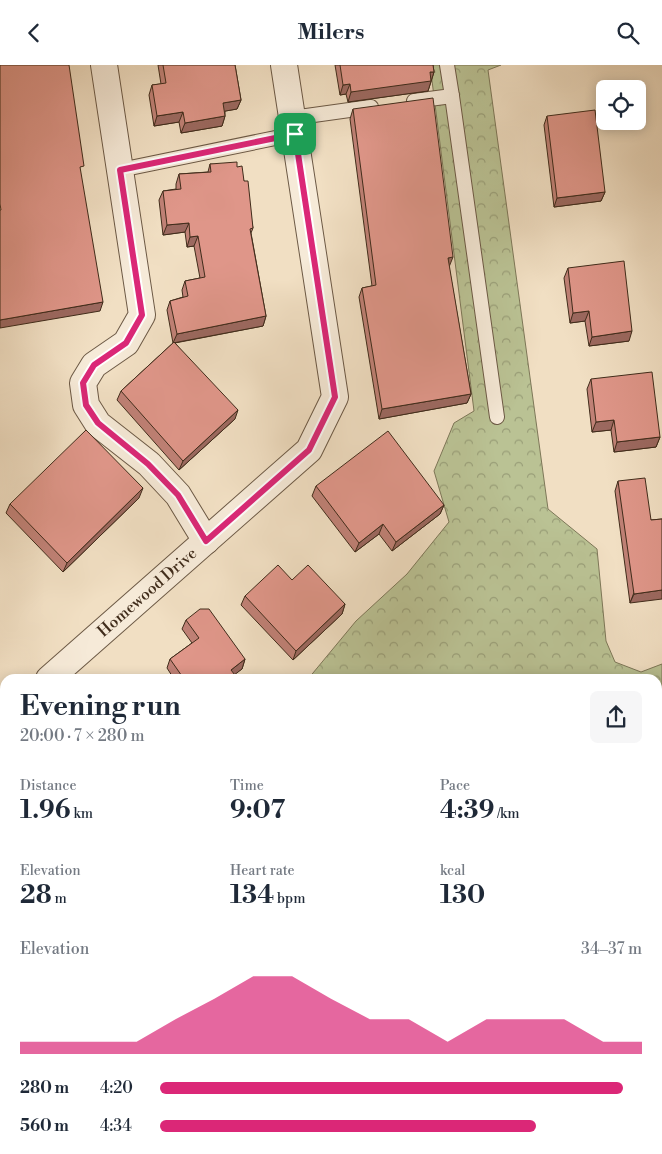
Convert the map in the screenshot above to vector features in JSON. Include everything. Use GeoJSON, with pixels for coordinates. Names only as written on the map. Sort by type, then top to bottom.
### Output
{"type":"FeatureCollection","features":[{"type":"Feature","properties":{"kind":"street"},"geometry":{"type":"LineString","coordinates":[[104,65],[142,315],[126,343],[94,365],[83,383],[86,405],[98,423],[148,464],[178,495],[206,541]]}},
{"type":"Feature","properties":{"kind":"street","name":"Homewood Drive"},"geometry":{"type":"LineString","coordinates":[[55,674],[309,450],[335,397],[284,65]]}},
{"type":"Feature","properties":{"kind":"lane"},"geometry":{"type":"LineString","coordinates":[[447,65],[497,417]]}},
{"type":"Feature","properties":{"kind":"lane"},"geometry":{"type":"LineString","coordinates":[[405,103],[452,96]]}},
{"type":"Feature","properties":{"kind":"lane"},"geometry":{"type":"LineString","coordinates":[[120,170],[293,126],[386,105]]}},
{"type":"Feature","properties":{"kind":"green space"},"geometry":{"type":"Polygon","coordinates":[[[430,65],[501,65],[488,70],[548,509],[597,549],[606,641],[615,662],[641,672],[662,664],[662,674],[312,674],[356,621],[407,574],[449,522],[434,471],[454,423],[474,411],[430,65]]]}},
{"type":"Feature","properties":{"kind":"building"},"geometry":{"type":"Polygon","coordinates":[[[0,65],[69,65],[84,166],[80,167],[103,302],[0,320],[0,65]]]}},
{"type":"Feature","properties":{"kind":"building"},"geometry":{"type":"Polygon","coordinates":[[[163,65],[235,65],[241,100],[223,103],[225,116],[185,123],[183,112],[157,116],[152,85],[166,83],[163,65]]]}},
{"type":"Feature","properties":{"kind":"building"},"geometry":{"type":"Polygon","coordinates":[[[340,65],[433,65],[434,72],[430,72],[431,81],[351,92],[350,84],[343,85],[340,65]]]}},
{"type":"Feature","properties":{"kind":"building"},"geometry":{"type":"Polygon","coordinates":[[[433,98],[453,257],[448,258],[471,394],[382,409],[362,288],[376,285],[353,109],[433,98]]]}},
{"type":"Feature","properties":{"kind":"building"},"geometry":{"type":"Polygon","coordinates":[[[595,110],[605,192],[557,198],[547,116],[595,110]]]}},
{"type":"Feature","properties":{"kind":"building"},"geometry":{"type":"Polygon","coordinates":[[[237,162],[237,167],[242,166],[244,181],[248,181],[253,228],[250,229],[266,316],[177,334],[170,301],[188,296],[185,281],[205,277],[198,236],[190,237],[189,223],[167,225],[163,191],[181,189],[179,174],[211,172],[210,164],[237,162]]]}},
{"type":"Feature","properties":{"kind":"building"},"geometry":{"type":"Polygon","coordinates":[[[624,261],[632,331],[592,337],[589,311],[573,313],[568,268],[624,261]]]}},
{"type":"Feature","properties":{"kind":"building"},"geometry":{"type":"Polygon","coordinates":[[[174,342],[238,410],[183,461],[121,391],[174,342]]]}},
{"type":"Feature","properties":{"kind":"building"},"geometry":{"type":"Polygon","coordinates":[[[652,372],[660,437],[617,442],[614,420],[596,422],[591,379],[652,372]]]}},
{"type":"Feature","properties":{"kind":"building"},"geometry":{"type":"Polygon","coordinates":[[[86,430],[143,488],[67,563],[10,504],[86,430]]]}},
{"type":"Feature","properties":{"kind":"building"},"geometry":{"type":"Polygon","coordinates":[[[388,431],[444,505],[396,542],[383,524],[359,543],[316,486],[388,431]]]}},
{"type":"Feature","properties":{"kind":"building"},"geometry":{"type":"Polygon","coordinates":[[[645,478],[651,520],[662,519],[662,590],[634,594],[618,481],[645,478]]]}},
{"type":"Feature","properties":{"kind":"building"},"geometry":{"type":"Polygon","coordinates":[[[278,565],[292,580],[308,565],[345,604],[296,651],[245,596],[278,565]]]}},
{"type":"Feature","properties":{"kind":"building"},"geometry":{"type":"Polygon","coordinates":[[[200,609],[209,609],[245,659],[231,670],[234,674],[180,674],[170,659],[199,638],[186,620],[200,609]]]}},
{"type":"Feature","properties":{"kind":"route"},"geometry":{"type":"LineString","coordinates":[[295,134],[335,397],[309,450],[206,541],[178,495],[148,464],[98,423],[86,405],[83,383],[94,365],[126,343],[142,315],[120,170],[295,134]]}}]}
